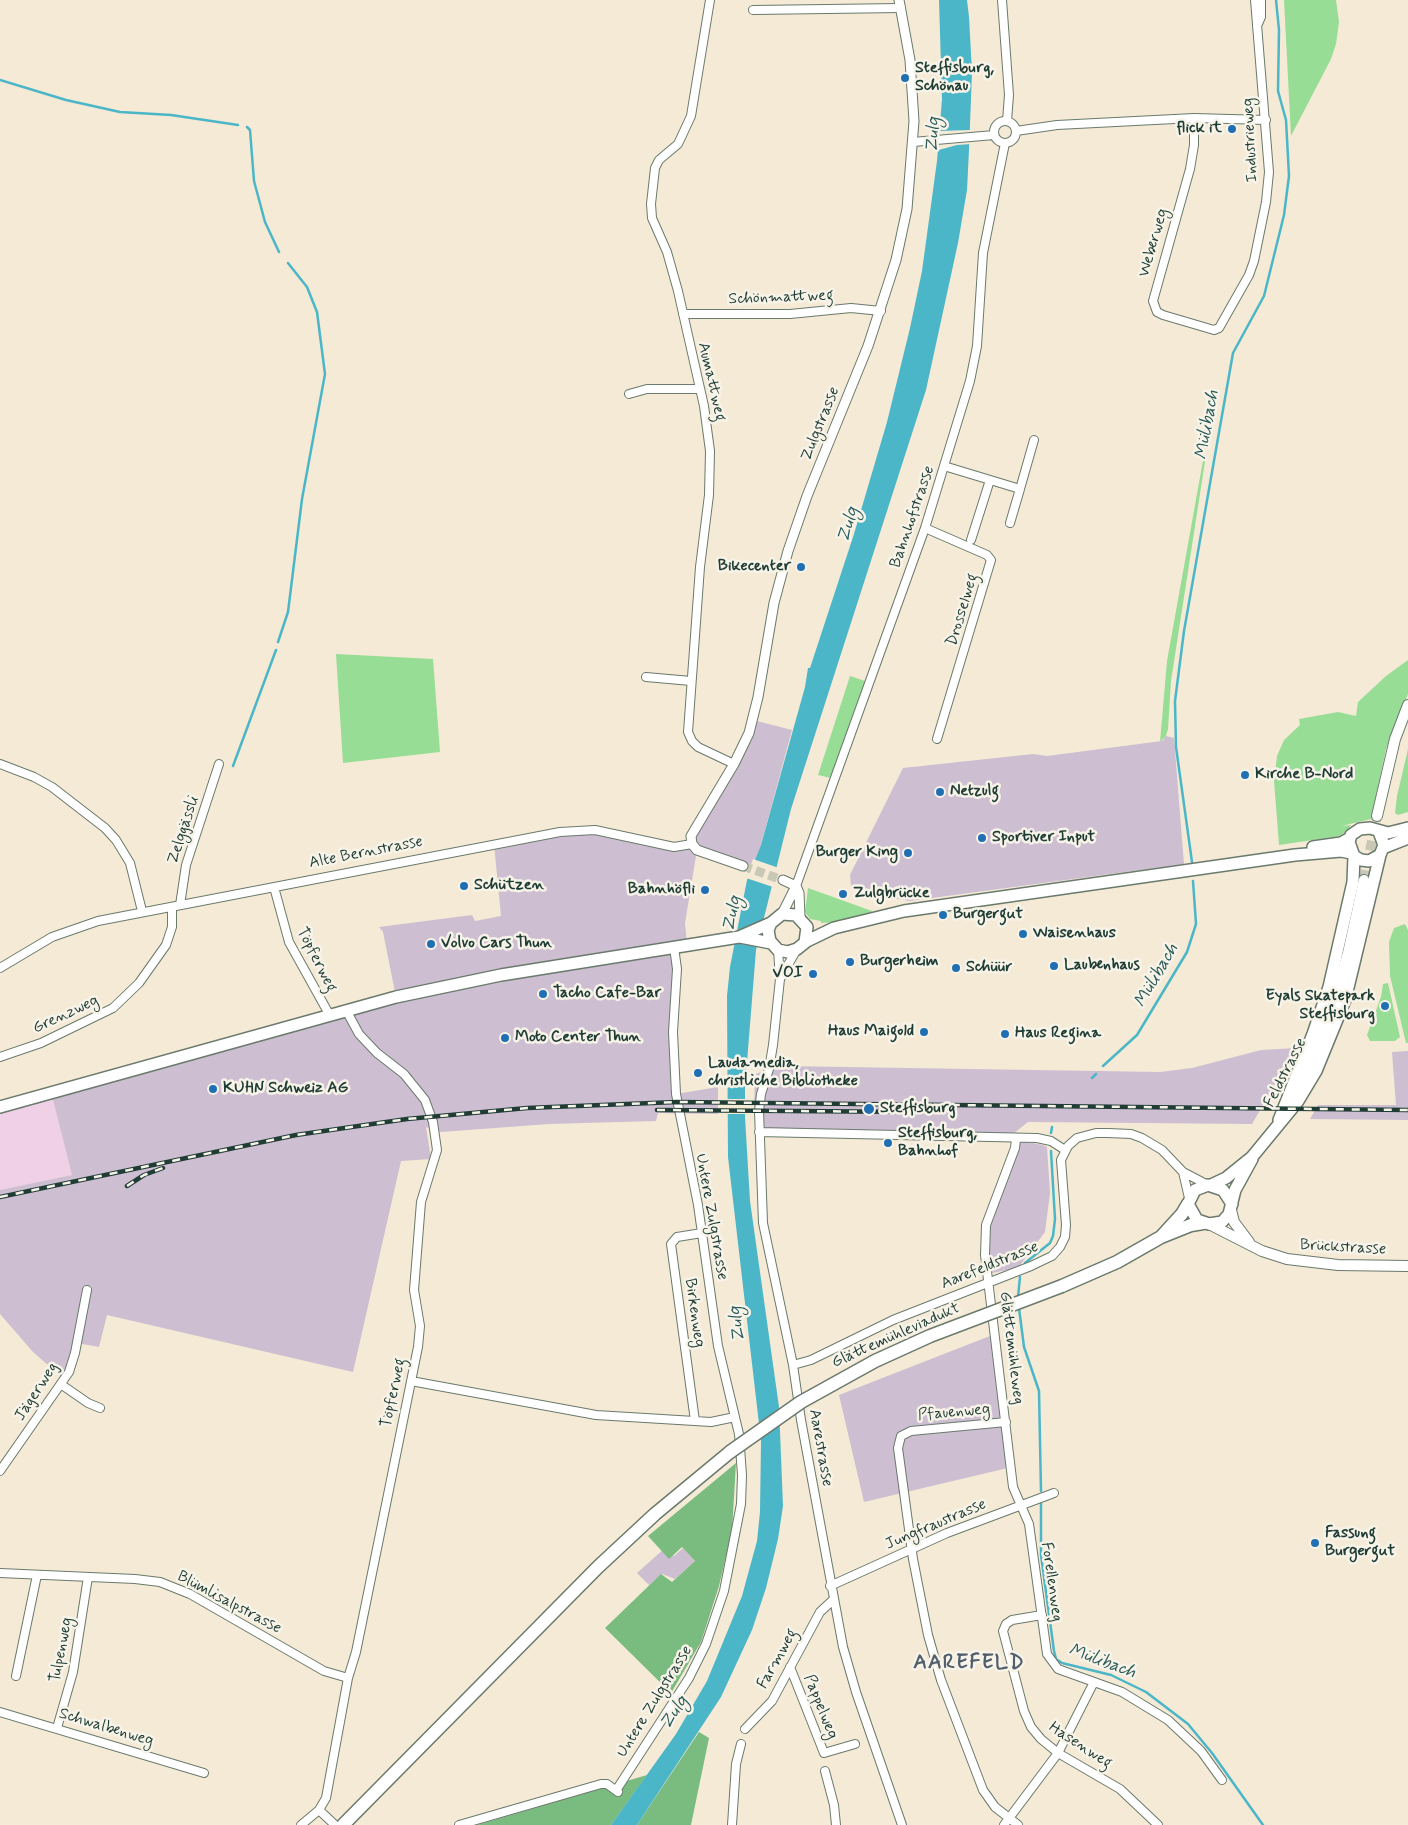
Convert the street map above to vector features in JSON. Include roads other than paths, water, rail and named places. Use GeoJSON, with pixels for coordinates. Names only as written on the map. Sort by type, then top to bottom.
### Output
{"type":"FeatureCollection","features":[{"type":"Feature","properties":{"kind":"highway"},"geometry":{"type":"LineString","coordinates":[[1161,1237],[1184,1212],[1188,1201]]}},
{"type":"Feature","properties":{"kind":"highway"},"geometry":{"type":"LineString","coordinates":[[1161,1237],[1191,1225],[1206,1224]]}},
{"type":"Feature","properties":{"kind":"highway","name":"Glättemühleviadukt"},"geometry":{"type":"LineString","coordinates":[[341,1824],[591,1574],[655,1514],[730,1452],[800,1402],[874,1361],[930,1336],[1062,1286],[1117,1262],[1161,1237]]}},
{"type":"Feature","properties":{"kind":"main road"},"geometry":{"type":"LineString","coordinates":[[1377,816],[1395,739],[1408,705]]}},
{"type":"Feature","properties":{"kind":"main road"},"geometry":{"type":"LineString","coordinates":[[1295,855],[1312,848],[1341,843],[1350,838],[1356,830],[1363,827],[1378,832],[1393,833],[1408,828]]}},
{"type":"Feature","properties":{"kind":"main road"},"geometry":{"type":"LineString","coordinates":[[1277,1124],[1298,1101],[1310,1083],[1335,1030],[1357,956],[1382,852],[1383,839],[1378,832]]}},
{"type":"Feature","properties":{"kind":"main road"},"geometry":{"type":"LineString","coordinates":[[1277,1124],[1314,1034],[1331,982],[1353,882],[1353,855],[1350,838]]}},
{"type":"Feature","properties":{"kind":"main road"},"geometry":{"type":"LineString","coordinates":[[733,938],[771,944],[788,952],[834,928],[910,910],[1295,855],[1341,851],[1361,860],[1369,861],[1408,838]]}},
{"type":"Feature","properties":{"kind":"main road","name":"Feldstrasse"},"geometry":{"type":"LineString","coordinates":[[1231,1207],[1235,1190],[1252,1157],[1277,1124],[1305,1076],[1330,1015],[1348,953],[1364,880]]}},
{"type":"Feature","properties":{"kind":"main road"},"geometry":{"type":"LineString","coordinates":[[0,1107],[346,1010],[482,979],[733,938],[769,924],[782,914],[792,913],[803,920],[834,928]]}},
{"type":"Feature","properties":{"kind":"main road"},"geometry":{"type":"LineString","coordinates":[[801,946],[807,935],[803,920]]}},
{"type":"Feature","properties":{"kind":"main road"},"geometry":{"type":"LineString","coordinates":[[769,924],[768,933],[771,944]]}},
{"type":"Feature","properties":{"kind":"main road","name":"Feldstrasse"},"geometry":{"type":"LineString","coordinates":[[1210,1185],[1226,1178],[1252,1157]]}},
{"type":"Feature","properties":{"kind":"main road"},"geometry":{"type":"LineString","coordinates":[[1210,1185],[1223,1190],[1231,1207],[1222,1222],[1206,1224],[1197,1220],[1188,1201],[1195,1190],[1210,1185]]}},
{"type":"Feature","properties":{"kind":"main road","name":"Brückstrasse"},"geometry":{"type":"LineString","coordinates":[[1231,1207],[1234,1222],[1250,1243]]}},
{"type":"Feature","properties":{"kind":"main road","name":"Brückstrasse"},"geometry":{"type":"LineString","coordinates":[[1206,1224],[1250,1243],[1274,1256],[1300,1262],[1408,1266]]}},
{"type":"Feature","properties":{"kind":"street","name":"Aumattweg"},"geometry":{"type":"LineString","coordinates":[[710,0],[691,116],[678,144],[659,160],[655,168],[652,188],[652,218],[667,252],[683,314],[708,427],[711,464],[688,728],[690,739],[705,751],[734,764]]}},
{"type":"Feature","properties":{"kind":"street"},"geometry":{"type":"LineString","coordinates":[[1002,0],[1009,95],[1007,121]]}},
{"type":"Feature","properties":{"kind":"street","name":"Industrieweg"},"geometry":{"type":"LineString","coordinates":[[1219,328],[1249,275],[1264,220],[1269,172],[1255,0]]}},
{"type":"Feature","properties":{"kind":"street"},"geometry":{"type":"LineString","coordinates":[[1257,26],[1261,17],[1261,0]]}},
{"type":"Feature","properties":{"kind":"street"},"geometry":{"type":"LineString","coordinates":[[753,10],[900,4]]}},
{"type":"Feature","properties":{"kind":"street","name":"Zulgstrasse"},"geometry":{"type":"LineString","coordinates":[[692,844],[692,834],[734,764],[753,720],[774,603],[788,551],[881,310],[896,260],[907,209],[913,142],[911,70],[900,4]]}},
{"type":"Feature","properties":{"kind":"street"},"geometry":{"type":"LineString","coordinates":[[1016,131],[1057,125],[1194,118],[1266,120]]}},
{"type":"Feature","properties":{"kind":"street","name":"Weberweg"},"geometry":{"type":"LineString","coordinates":[[1194,118],[1194,145],[1190,169],[1153,301],[1157,312],[1163,315],[1214,330],[1219,328]]}},
{"type":"Feature","properties":{"kind":"street"},"geometry":{"type":"LineString","coordinates":[[1007,121],[1013,124],[1016,131],[1013,140],[1005,143],[998,141],[994,135],[997,124],[1007,121]]}},
{"type":"Feature","properties":{"kind":"street"},"geometry":{"type":"LineString","coordinates":[[913,142],[994,135]]}},
{"type":"Feature","properties":{"kind":"street","name":"Bahnhofstrasse"},"geometry":{"type":"LineString","coordinates":[[796,886],[925,528],[974,362],[983,253],[1005,143]]}},
{"type":"Feature","properties":{"kind":"street","name":"Schönmattweg"},"geometry":{"type":"LineString","coordinates":[[683,314],[790,314],[846,308],[881,310]]}},
{"type":"Feature","properties":{"kind":"street"},"geometry":{"type":"LineString","coordinates":[[629,394],[647,389],[700,389]]}},
{"type":"Feature","properties":{"kind":"street"},"geometry":{"type":"LineString","coordinates":[[1010,524],[1034,440]]}},
{"type":"Feature","properties":{"kind":"street"},"geometry":{"type":"LineString","coordinates":[[944,466],[1020,490]]}},
{"type":"Feature","properties":{"kind":"street"},"geometry":{"type":"LineString","coordinates":[[972,540],[990,480]]}},
{"type":"Feature","properties":{"kind":"street","name":"Drosselweg"},"geometry":{"type":"LineString","coordinates":[[925,528],[987,555],[991,560],[937,739]]}},
{"type":"Feature","properties":{"kind":"street"},"geometry":{"type":"LineString","coordinates":[[646,677],[691,681]]}},
{"type":"Feature","properties":{"kind":"street"},"geometry":{"type":"LineString","coordinates":[[0,764],[34,777],[52,787],[105,828],[116,840],[130,863],[142,911]]}},
{"type":"Feature","properties":{"kind":"street","name":"Zelggässli"},"geometry":{"type":"LineString","coordinates":[[180,905],[186,865],[220,764]]}},
{"type":"Feature","properties":{"kind":"street","name":"Alte Bernstrasse"},"geometry":{"type":"LineString","coordinates":[[0,968],[42,942],[69,929],[142,911],[172,907],[573,830],[614,833],[674,847],[692,844]]}},
{"type":"Feature","properties":{"kind":"street"},"geometry":{"type":"LineString","coordinates":[[692,844],[700,852],[743,866]]}},
{"type":"Feature","properties":{"kind":"street"},"geometry":{"type":"LineString","coordinates":[[783,880],[796,886],[803,920]]}},
{"type":"Feature","properties":{"kind":"street"},"geometry":{"type":"LineString","coordinates":[[782,914],[796,886]]}},
{"type":"Feature","properties":{"kind":"street","name":"Töpferweg"},"geometry":{"type":"LineString","coordinates":[[274,887],[289,942],[329,1014]]}},
{"type":"Feature","properties":{"kind":"street","name":"Grenzweg"},"geometry":{"type":"LineString","coordinates":[[0,1057],[42,1043],[113,1008],[139,983],[166,945],[172,927],[172,907]]}},
{"type":"Feature","properties":{"kind":"street"},"geometry":{"type":"LineString","coordinates":[[771,944],[780,979]]}},
{"type":"Feature","properties":{"kind":"street"},"geometry":{"type":"LineString","coordinates":[[780,979],[801,946]]}},
{"type":"Feature","properties":{"kind":"street","name":"Untere Zulgstrasse"},"geometry":{"type":"LineString","coordinates":[[459,1825],[601,1784],[607,1784],[617,1791],[689,1678],[706,1644],[719,1609],[741,1504],[742,1458],[735,1417],[718,1346],[702,1233],[676,1094],[673,1032],[677,969],[674,947]]}},
{"type":"Feature","properties":{"kind":"street","name":"Aarestrasse"},"geometry":{"type":"LineString","coordinates":[[780,979],[769,1069],[761,1094],[759,1132],[764,1230],[793,1365],[799,1414],[833,1600],[856,1692],[902,1825]]}},
{"type":"Feature","properties":{"kind":"street","name":"Töpferweg"},"geometry":{"type":"LineString","coordinates":[[319,1810],[326,1798],[348,1678],[356,1652],[420,1336],[414,1290],[420,1218],[423,1190],[436,1155],[434,1129],[427,1105],[413,1083],[368,1045],[353,1025],[346,1010]]}},
{"type":"Feature","properties":{"kind":"street"},"geometry":{"type":"LineString","coordinates":[[759,1132],[1044,1139],[1065,1150],[1074,1140],[1084,1135],[1108,1132],[1131,1134],[1157,1147],[1183,1172],[1210,1185]]}},
{"type":"Feature","properties":{"kind":"street","name":"Glättemühleweg"},"geometry":{"type":"LineString","coordinates":[[1016,1139],[1016,1148],[986,1225],[985,1255],[1013,1487],[1021,1504]]}},
{"type":"Feature","properties":{"kind":"street","name":"Aarefeldstrasse"},"geometry":{"type":"LineString","coordinates":[[793,1365],[811,1360],[892,1320],[1028,1268],[1052,1256],[1060,1248],[1065,1237],[1066,1225],[1061,1169],[1065,1150]]}},
{"type":"Feature","properties":{"kind":"street"},"geometry":{"type":"LineString","coordinates":[[1183,1172],[1188,1201]]}},
{"type":"Feature","properties":{"kind":"street","name":"Birkenweg"},"geometry":{"type":"LineString","coordinates":[[695,1421],[671,1244],[677,1237],[702,1233]]}},
{"type":"Feature","properties":{"kind":"street","name":"Jägerweg"},"geometry":{"type":"LineString","coordinates":[[0,1471],[69,1372],[75,1353],[87,1290]]}},
{"type":"Feature","properties":{"kind":"street"},"geometry":{"type":"LineString","coordinates":[[411,1381],[446,1386],[585,1414],[721,1422],[735,1417]]}},
{"type":"Feature","properties":{"kind":"street"},"geometry":{"type":"LineString","coordinates":[[62,1384],[88,1403],[100,1408]]}},
{"type":"Feature","properties":{"kind":"street","name":"Pfauenweg"},"geometry":{"type":"LineString","coordinates":[[1006,1422],[911,1430],[901,1436],[898,1448],[912,1550],[928,1635],[946,1695],[978,1779],[991,1802],[1007,1822],[1018,1825]]}},
{"type":"Feature","properties":{"kind":"street","name":"Jungfraustrasse"},"geometry":{"type":"LineString","coordinates":[[830,1586],[1021,1504],[1054,1493]]}},
{"type":"Feature","properties":{"kind":"street","name":"Forellenweg"},"geometry":{"type":"LineString","coordinates":[[1021,1504],[1029,1524],[1047,1654],[1053,1665],[1065,1672],[1129,1696],[1168,1720],[1201,1751],[1222,1780]]}},
{"type":"Feature","properties":{"kind":"street","name":"Blümlisalpstrasse"},"geometry":{"type":"LineString","coordinates":[[0,1573],[149,1580],[170,1586],[190,1594],[324,1671],[348,1678]]}},
{"type":"Feature","properties":{"kind":"street"},"geometry":{"type":"LineString","coordinates":[[16,1676],[37,1575]]}},
{"type":"Feature","properties":{"kind":"street","name":"Tulpenweg"},"geometry":{"type":"LineString","coordinates":[[57,1728],[74,1672],[88,1577]]}},
{"type":"Feature","properties":{"kind":"street","name":"Farmweg"},"geometry":{"type":"LineString","coordinates":[[745,1729],[772,1700],[820,1612],[833,1600]]}},
{"type":"Feature","properties":{"kind":"street","name":"Hasenweg"},"geometry":{"type":"LineString","coordinates":[[1042,1615],[1012,1620],[1006,1624],[1003,1631],[1028,1720],[1041,1739],[1058,1753],[1120,1789],[1158,1825]]}},
{"type":"Feature","properties":{"kind":"street","name":"Pappelweg"},"geometry":{"type":"LineString","coordinates":[[790,1667],[824,1753],[855,1744]]}},
{"type":"Feature","properties":{"kind":"street"},"geometry":{"type":"LineString","coordinates":[[1007,1822],[1058,1753],[1094,1682]]}},
{"type":"Feature","properties":{"kind":"street","name":"Schwalbenweg"},"geometry":{"type":"LineString","coordinates":[[0,1712],[204,1773]]}},
{"type":"Feature","properties":{"kind":"street"},"geometry":{"type":"LineString","coordinates":[[732,1825],[736,1764],[741,1744]]}},
{"type":"Feature","properties":{"kind":"street"},"geometry":{"type":"LineString","coordinates":[[825,1771],[834,1805],[836,1825]]}},
{"type":"Feature","properties":{"kind":"street"},"geometry":{"type":"LineString","coordinates":[[301,1825],[319,1810],[341,1824]]}},
{"type":"Feature","properties":{"kind":"water"},"geometry":{"type":"Polygon","coordinates":[[[939,0],[967,0],[969,17],[972,72],[969,150],[967,190],[958,243],[926,390],[791,809],[756,950],[745,1087],[745,1117],[750,1201],[779,1407],[783,1506],[778,1539],[766,1588],[752,1630],[721,1697],[637,1825],[611,1825],[676,1734],[707,1681],[742,1596],[757,1541],[760,1512],[761,1441],[728,1157],[727,996],[730,967],[747,880],[761,845],[805,687],[808,668],[810,668],[854,534],[887,422],[910,328],[922,271],[937,161],[942,99],[939,0]]]}},
{"type":"Feature","properties":{"kind":"waterway","name":"Mülibach"},"geometry":{"type":"LineString","coordinates":[[1192,862],[1176,747],[1175,701],[1184,631],[1233,353],[1264,296],[1284,215],[1289,176],[1286,120],[1278,91],[1279,30],[1276,0]]}},
{"type":"Feature","properties":{"kind":"waterway"},"geometry":{"type":"LineString","coordinates":[[0,80],[66,100],[120,112],[171,115],[238,125]]}},
{"type":"Feature","properties":{"kind":"waterway"},"geometry":{"type":"LineString","coordinates":[[247,127],[250,130],[254,181],[265,222],[279,252]]}},
{"type":"Feature","properties":{"kind":"waterway"},"geometry":{"type":"LineString","coordinates":[[278,642],[288,612],[302,499],[325,374],[317,312],[307,287],[288,263]]}},
{"type":"Feature","properties":{"kind":"waterway"},"geometry":{"type":"LineString","coordinates":[[233,766],[276,650]]}},
{"type":"Feature","properties":{"kind":"waterway","name":"Mülibach"},"geometry":{"type":"LineString","coordinates":[[1103,1066],[1137,1035],[1187,952],[1196,924],[1193,881]]}},
{"type":"Feature","properties":{"kind":"waterway","name":"Mülibach"},"geometry":{"type":"LineString","coordinates":[[1092,1078],[1096,1074]]}},
{"type":"Feature","properties":{"kind":"waterway","name":"Mülibach"},"geometry":{"type":"LineString","coordinates":[[1051,1133],[1052,1127]]}},
{"type":"Feature","properties":{"kind":"waterway","name":"Mülibach"},"geometry":{"type":"LineString","coordinates":[[1025,1263],[1050,1243],[1053,1236],[1055,1219],[1051,1151]]}},
{"type":"Feature","properties":{"kind":"waterway","name":"Mülibach"},"geometry":{"type":"LineString","coordinates":[[1018,1297],[1020,1277]]}},
{"type":"Feature","properties":{"kind":"waterway","name":"Mülibach"},"geometry":{"type":"LineString","coordinates":[[1019,1308],[1024,1347],[1039,1391],[1041,1491]]}},
{"type":"Feature","properties":{"kind":"waterway","name":"Mülibach"},"geometry":{"type":"LineString","coordinates":[[1041,1504],[1041,1555],[1056,1659],[1062,1663],[1111,1675],[1146,1692],[1188,1724],[1212,1753],[1263,1825]]}},
{"type":"Feature","properties":{"kind":"tunnel"},"geometry":{"type":"LineString","coordinates":[[1364,880],[1377,816]]}},
{"type":"Feature","properties":{"kind":"tunnel"},"geometry":{"type":"LineString","coordinates":[[743,866],[783,880]]}},
{"type":"Feature","properties":{"kind":"railway"},"geometry":{"type":"LineString","coordinates":[[0,1197],[296,1135],[407,1119],[527,1108],[677,1102],[1408,1110]]}},
{"type":"Feature","properties":{"kind":"railway"},"geometry":{"type":"LineString","coordinates":[[657,1110],[922,1112]]}},
{"type":"Feature","properties":{"kind":"railway"},"geometry":{"type":"LineString","coordinates":[[127,1186],[144,1175],[163,1168]]}},
{"type":"Feature","properties":{"kind":"place","name":"Steffisburg, Schönau"},"geometry":{"type":"Point","coordinates":[905,78]}},
{"type":"Feature","properties":{"kind":"place","name":"flick it"},"geometry":{"type":"Point","coordinates":[1232,129]}},
{"type":"Feature","properties":{"kind":"place","name":"Bikecenter"},"geometry":{"type":"Point","coordinates":[801,567]}},
{"type":"Feature","properties":{"kind":"place","name":"Kirche B-Nord"},"geometry":{"type":"Point","coordinates":[1245,775]}},
{"type":"Feature","properties":{"kind":"place","name":"Netzulg"},"geometry":{"type":"Point","coordinates":[940,792]}},
{"type":"Feature","properties":{"kind":"place","name":"Sportiver Input"},"geometry":{"type":"Point","coordinates":[982,838]}},
{"type":"Feature","properties":{"kind":"place","name":"Burger King"},"geometry":{"type":"Point","coordinates":[908,853]}},
{"type":"Feature","properties":{"kind":"place","name":"Schützen"},"geometry":{"type":"Point","coordinates":[464,886]}},
{"type":"Feature","properties":{"kind":"place","name":"Bahnhöfli"},"geometry":{"type":"Point","coordinates":[705,890]}},
{"type":"Feature","properties":{"kind":"place","name":"Zulgbrücke"},"geometry":{"type":"Point","coordinates":[843,894]}},
{"type":"Feature","properties":{"kind":"place","name":"Burgergut"},"geometry":{"type":"Point","coordinates":[943,915]}},
{"type":"Feature","properties":{"kind":"place","name":"Waisenhaus"},"geometry":{"type":"Point","coordinates":[1023,934]}},
{"type":"Feature","properties":{"kind":"place","name":"Volvo Cars Thun"},"geometry":{"type":"Point","coordinates":[431,944]}},
{"type":"Feature","properties":{"kind":"place","name":"Burgerheim"},"geometry":{"type":"Point","coordinates":[850,962]}},
{"type":"Feature","properties":{"kind":"place","name":"Laubenhaus"},"geometry":{"type":"Point","coordinates":[1054,966]}},
{"type":"Feature","properties":{"kind":"place","name":"Schüür"},"geometry":{"type":"Point","coordinates":[956,968]}},
{"type":"Feature","properties":{"kind":"place","name":"VOI"},"geometry":{"type":"Point","coordinates":[813,974]}},
{"type":"Feature","properties":{"kind":"place","name":"Tacho Cafe-Bar"},"geometry":{"type":"Point","coordinates":[543,994]}},
{"type":"Feature","properties":{"kind":"place","name":"Eyals Skatepark Steffisburg"},"geometry":{"type":"Point","coordinates":[1385,1006]}},
{"type":"Feature","properties":{"kind":"place","name":"Haus Maigold"},"geometry":{"type":"Point","coordinates":[924,1032]}},
{"type":"Feature","properties":{"kind":"place","name":"Haus Regina"},"geometry":{"type":"Point","coordinates":[1005,1034]}},
{"type":"Feature","properties":{"kind":"place","name":"Moto Center Thun"},"geometry":{"type":"Point","coordinates":[505,1038]}},
{"type":"Feature","properties":{"kind":"place","name":"Laudamedia, christliche Bibliotheke"},"geometry":{"type":"Point","coordinates":[698,1073]}},
{"type":"Feature","properties":{"kind":"place","name":"KUHN Schweiz AG"},"geometry":{"type":"Point","coordinates":[213,1089]}},
{"type":"Feature","properties":{"kind":"place","name":"Steffisburg"},"geometry":{"type":"Point","coordinates":[869,1109]}},
{"type":"Feature","properties":{"kind":"place","name":"Steffisburg, Bahnhof"},"geometry":{"type":"Point","coordinates":[888,1143]}},
{"type":"Feature","properties":{"kind":"place","name":"Fassung Burgergut"},"geometry":{"type":"Point","coordinates":[1315,1543]}},
{"type":"Feature","properties":{"kind":"district","name":"AAREFELD"},"geometry":{"type":"Point","coordinates":[969,1664]}},
{"type":"Feature","properties":{"kind":"water label","name":"Zulg"},"geometry":{"type":"Point","coordinates":[934,135]}},
{"type":"Feature","properties":{"kind":"water label","name":"Zulg"},"geometry":{"type":"Point","coordinates":[849,525]}},
{"type":"Feature","properties":{"kind":"water label","name":"Zulg"},"geometry":{"type":"Point","coordinates":[733,914]}},
{"type":"Feature","properties":{"kind":"water label","name":"Zulg"},"geometry":{"type":"Point","coordinates":[738,1324]}},
{"type":"Feature","properties":{"kind":"water label","name":"Zulg"},"geometry":{"type":"Point","coordinates":[675,1713]}}]}
